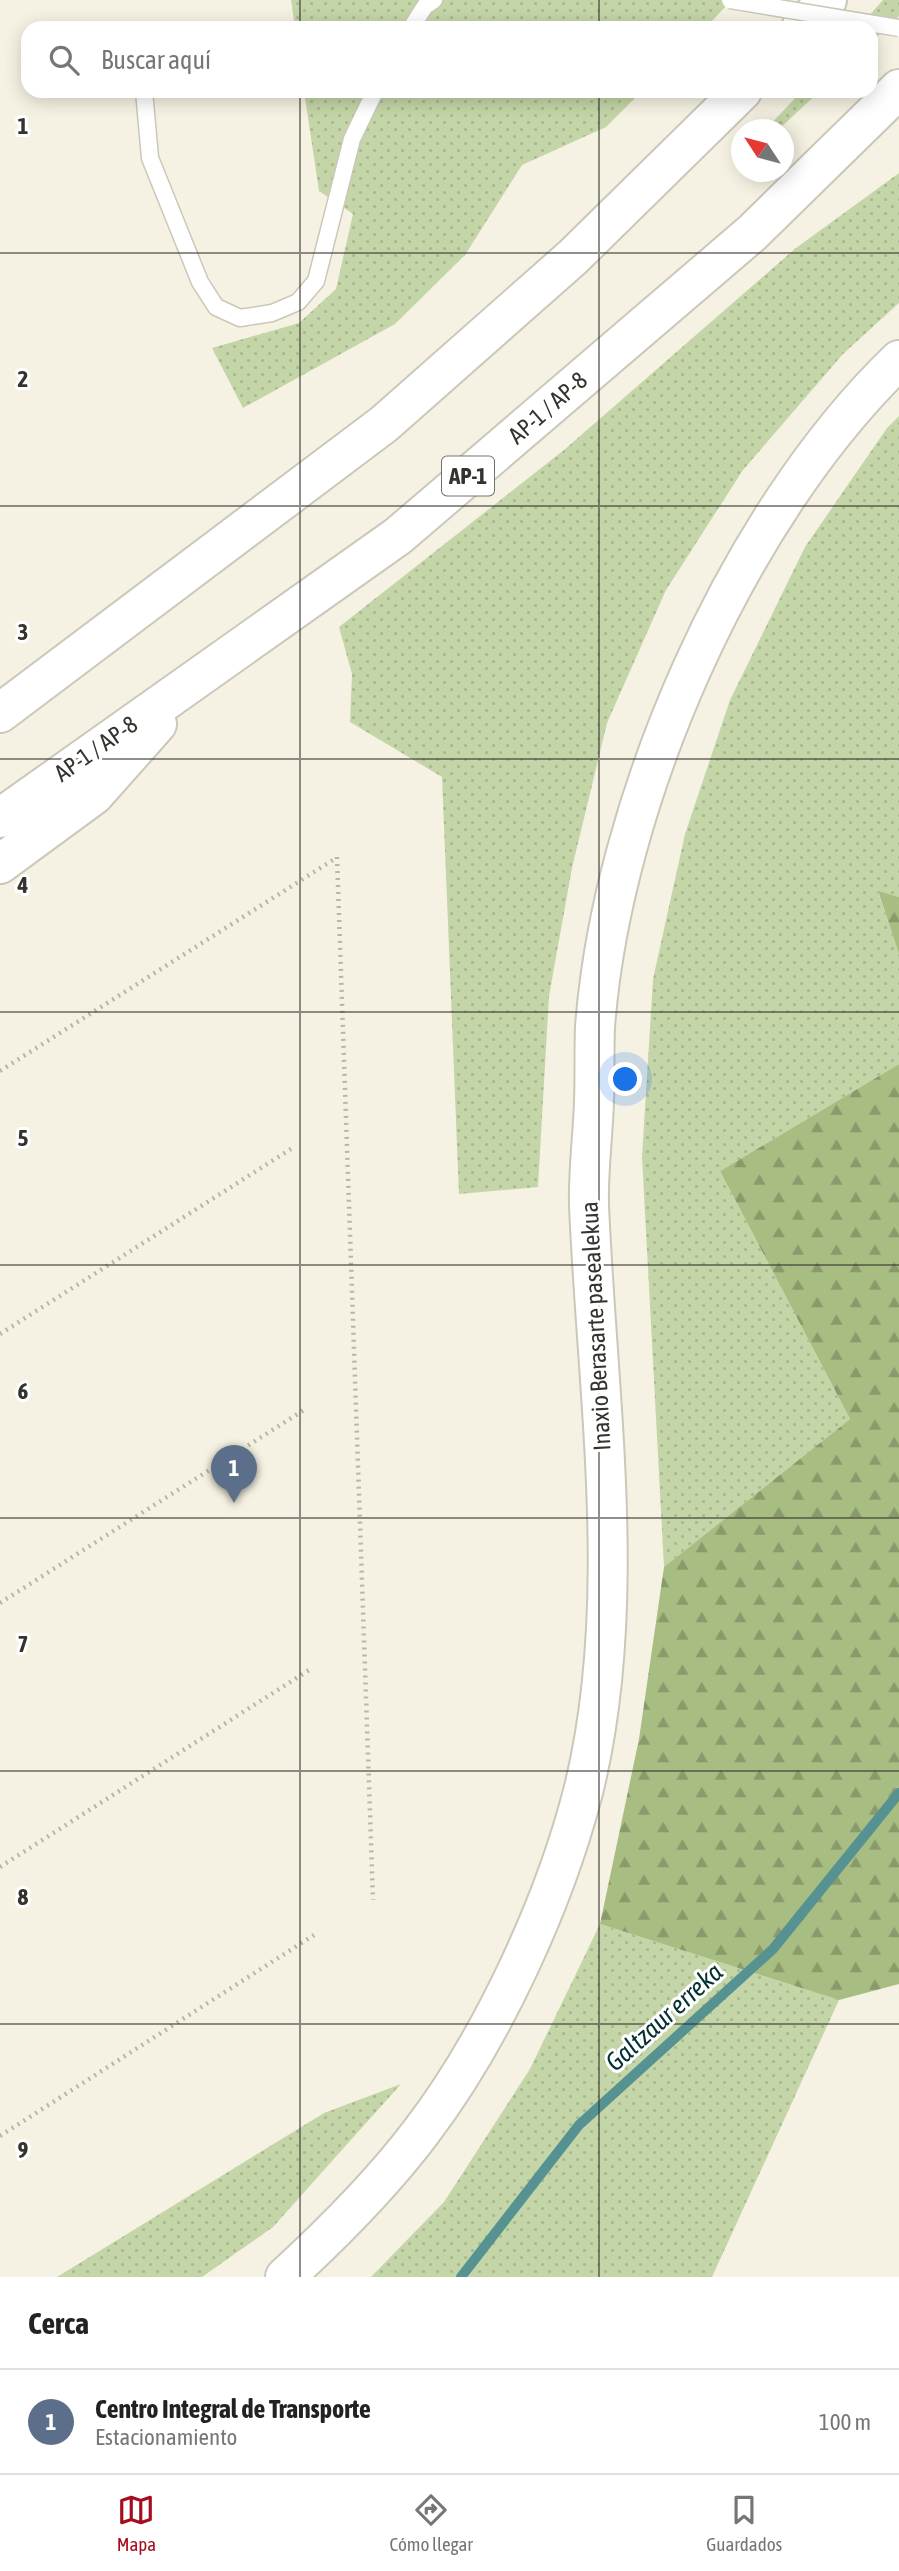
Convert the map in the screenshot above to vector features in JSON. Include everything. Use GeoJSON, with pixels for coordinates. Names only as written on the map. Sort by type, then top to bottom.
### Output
{"type":"FeatureCollection","features":[{"type":"Feature","properties":{"kind":"main road"},"geometry":{"type":"LineString","coordinates":[[808,21],[827,0]]}},
{"type":"Feature","properties":{"kind":"main road","name":"AP-1 / AP-8"},"geometry":{"type":"LineString","coordinates":[[0,818],[398,536],[752,233],[899,89]]}},
{"type":"Feature","properties":{"kind":"main road"},"geometry":{"type":"LineString","coordinates":[[0,713],[384,424],[573,257],[735,98]]}},
{"type":"Feature","properties":{"kind":"main road","name":"Inaxio Berasarte pasealekua"},"geometry":{"type":"LineString","coordinates":[[285,2277],[361,2205],[423,2130],[461,2073],[515,1974],[555,1877],[583,1790],[600,1692],[606,1604],[606,1512],[589,1196],[595,1026],[611,921],[654,764],[689,675],[732,588],[774,515],[827,439],[899,360]]}},
{"type":"Feature","properties":{"kind":"main road"},"geometry":{"type":"LineString","coordinates":[[0,864],[94,796],[197,678]]}},
{"type":"Feature","properties":{"kind":"lane"},"geometry":{"type":"LineString","coordinates":[[415,21],[425,6],[434,0]]}},
{"type":"Feature","properties":{"kind":"lane"},"geometry":{"type":"LineString","coordinates":[[730,0],[857,21]]}},
{"type":"Feature","properties":{"kind":"lane"},"geometry":{"type":"LineString","coordinates":[[878,25],[899,28]]}},
{"type":"Feature","properties":{"kind":"lane"},"geometry":{"type":"LineString","coordinates":[[145,98],[150,158],[200,282],[216,307],[240,318],[271,313],[298,302],[316,281],[352,139],[372,98]]}},
{"type":"Feature","properties":{"kind":"path"},"geometry":{"type":"LineString","coordinates":[[0,1071],[337,857],[373,1900]]}},
{"type":"Feature","properties":{"kind":"path"},"geometry":{"type":"LineString","coordinates":[[0,1334],[294,1147]]}},
{"type":"Feature","properties":{"kind":"path"},"geometry":{"type":"LineString","coordinates":[[0,1603],[307,1408]]}},
{"type":"Feature","properties":{"kind":"path"},"geometry":{"type":"LineString","coordinates":[[0,1867],[309,1670]]}},
{"type":"Feature","properties":{"kind":"path"},"geometry":{"type":"LineString","coordinates":[[0,2136],[314,1936]]}},
{"type":"Feature","properties":{"kind":"green space"},"geometry":{"type":"Polygon","coordinates":[[[291,0],[732,0],[712,21],[294,21],[291,0]]]}},
{"type":"Feature","properties":{"kind":"green space"},"geometry":{"type":"Polygon","coordinates":[[[883,0],[899,0],[899,16],[878,36],[878,21],[864,21],[883,0]]]}},
{"type":"Feature","properties":{"kind":"green space"},"geometry":{"type":"Polygon","coordinates":[[[305,98],[635,98],[606,127],[522,165],[465,255],[395,324],[243,408],[212,348],[299,323],[336,289],[353,214],[319,191],[305,98]]]}},
{"type":"Feature","properties":{"kind":"green space"},"geometry":{"type":"Polygon","coordinates":[[[795,98],[812,98],[790,119],[775,119],[795,98]]]}},
{"type":"Feature","properties":{"kind":"green space"},"geometry":{"type":"Polygon","coordinates":[[[899,173],[899,303],[843,354],[743,470],[666,590],[607,723],[572,868],[549,996],[538,1187],[459,1194],[442,777],[350,722],[352,674],[339,627],[564,450],[796,248],[899,173]]]}},
{"type":"Feature","properties":{"kind":"green space"},"geometry":{"type":"Polygon","coordinates":[[[899,416],[899,897],[878,892],[899,954],[899,1064],[720,1171],[850,1419],[664,1567],[642,1157],[653,979],[685,834],[730,700],[805,547],[887,428],[899,416]]]}},
{"type":"Feature","properties":{"kind":"green space"},"geometry":{"type":"Polygon","coordinates":[[[878,891],[899,897],[899,954],[878,891]]]}},
{"type":"Feature","properties":{"kind":"green space"},"geometry":{"type":"Polygon","coordinates":[[[899,1064],[899,1984],[839,2000],[600,1924],[639,1739],[664,1567],[850,1419],[720,1171],[899,1064]]]}},
{"type":"Feature","properties":{"kind":"green space"},"geometry":{"type":"Polygon","coordinates":[[[600,1924],[839,2000],[712,2277],[371,2277],[444,2202],[530,2069],[600,1924]]]}},
{"type":"Feature","properties":{"kind":"green space"},"geometry":{"type":"Polygon","coordinates":[[[401,2084],[273,2227],[202,2277],[57,2277],[324,2113],[401,2084]]]}},
{"type":"Feature","properties":{"kind":"waterway","name":"Galtzaur erreka"},"geometry":{"type":"LineString","coordinates":[[461,2277],[579,2125],[773,1949],[899,1793]]}},
{"type":"Feature","properties":{"kind":"place","name":"Centro Integral de Transporte"},"geometry":{"type":"Point","coordinates":[234,1503]}}]}
